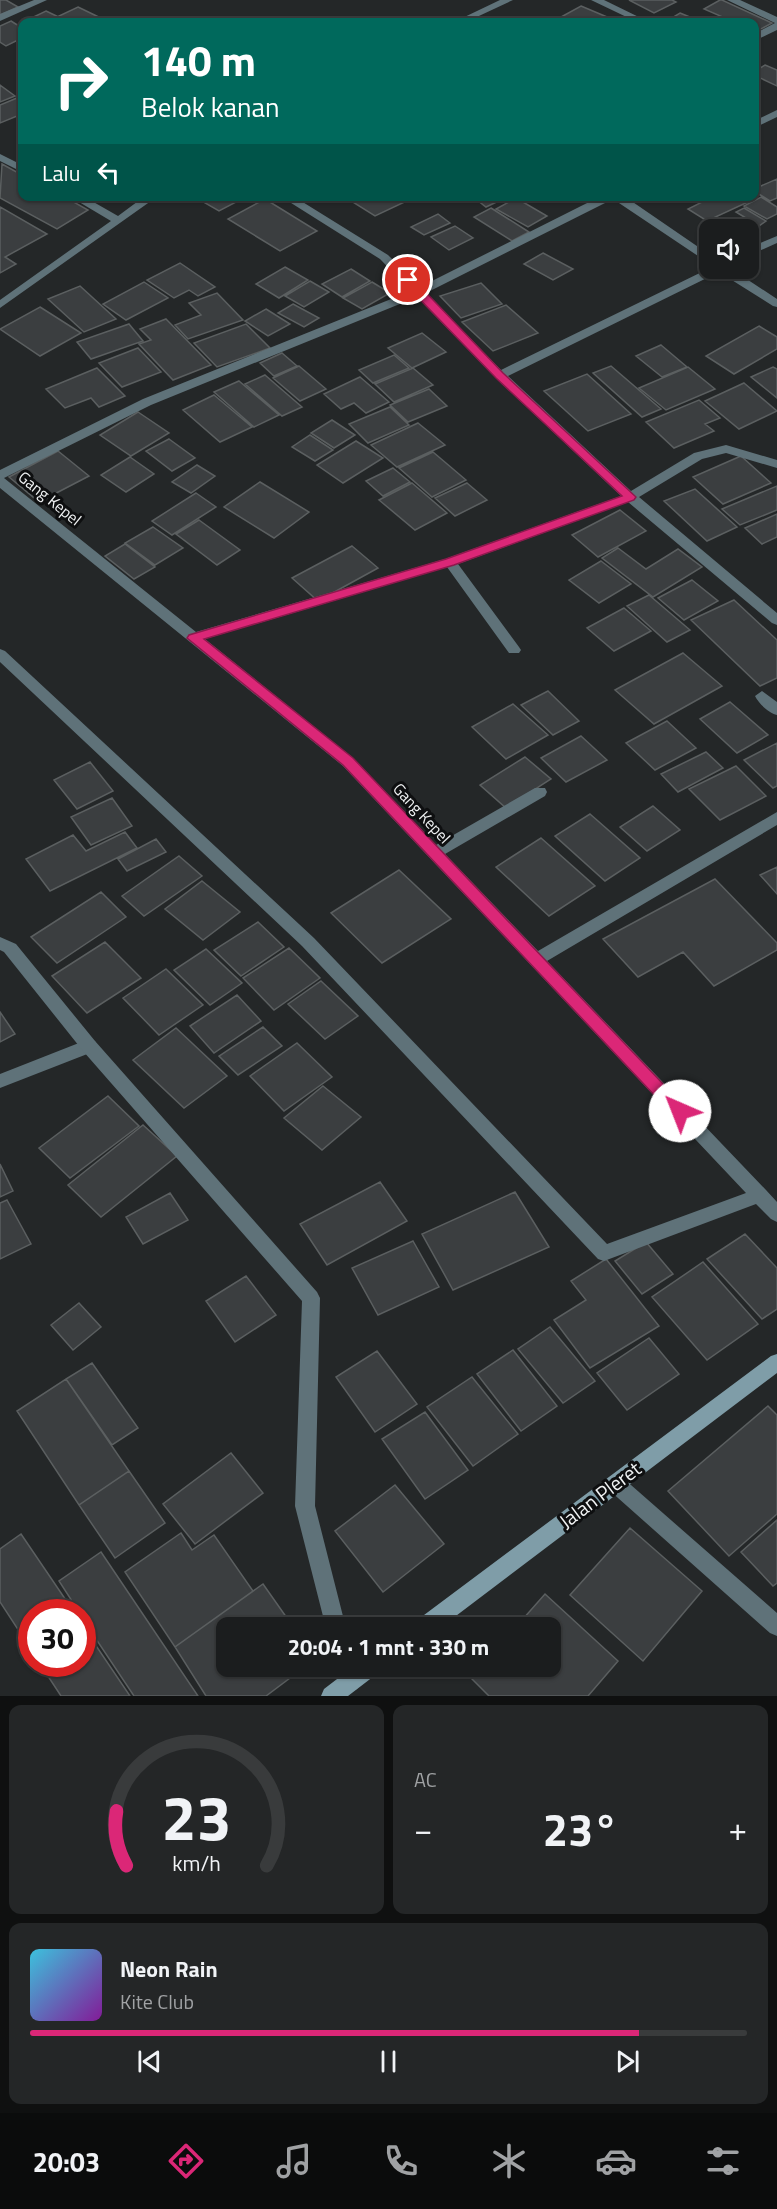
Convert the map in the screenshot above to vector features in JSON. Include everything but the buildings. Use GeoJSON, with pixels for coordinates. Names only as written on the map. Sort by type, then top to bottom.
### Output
{"type":"FeatureCollection","features":[{"type":"Feature","properties":{"kind":"main road","name":"Jalan Pleret"},"geometry":{"type":"LineString","coordinates":[[438,1617],[777,1362]]}},
{"type":"Feature","properties":{"kind":"main road"},"geometry":{"type":"LineString","coordinates":[[331,1696],[346,1677]]}},
{"type":"Feature","properties":{"kind":"street"},"geometry":{"type":"LineString","coordinates":[[0,18],[42,0]]}},
{"type":"Feature","properties":{"kind":"street"},"geometry":{"type":"LineString","coordinates":[[468,18],[508,0]]}},
{"type":"Feature","properties":{"kind":"street"},"geometry":{"type":"LineString","coordinates":[[596,0],[635,18]]}},
{"type":"Feature","properties":{"kind":"street"},"geometry":{"type":"LineString","coordinates":[[732,0],[777,21]]}},
{"type":"Feature","properties":{"kind":"street"},"geometry":{"type":"LineString","coordinates":[[759,35],[777,26]]}},
{"type":"Feature","properties":{"kind":"street"},"geometry":{"type":"LineString","coordinates":[[759,122],[777,113]]}},
{"type":"Feature","properties":{"kind":"street"},"geometry":{"type":"LineString","coordinates":[[0,157],[18,167]]}},
{"type":"Feature","properties":{"kind":"street"},"geometry":{"type":"LineString","coordinates":[[83,201],[117,220]]}},
{"type":"Feature","properties":{"kind":"street"},"geometry":{"type":"LineString","coordinates":[[0,305],[146,201]]}},
{"type":"Feature","properties":{"kind":"street"},"geometry":{"type":"LineString","coordinates":[[293,201],[384,257],[500,375],[630,497],[777,620]]}},
{"type":"Feature","properties":{"kind":"street"},"geometry":{"type":"LineString","coordinates":[[0,475],[147,402],[420,292],[601,201]]}},
{"type":"Feature","properties":{"kind":"street"},"geometry":{"type":"LineString","coordinates":[[623,201],[699,253]]}},
{"type":"Feature","properties":{"kind":"street"},"geometry":{"type":"LineString","coordinates":[[759,248],[777,239]]}},
{"type":"Feature","properties":{"kind":"street"},"geometry":{"type":"LineString","coordinates":[[500,375],[699,278]]}},
{"type":"Feature","properties":{"kind":"street"},"geometry":{"type":"LineString","coordinates":[[737,279],[777,304]]}},
{"type":"Feature","properties":{"kind":"street"},"geometry":{"type":"LineString","coordinates":[[194,638],[450,562],[630,497],[698,456],[726,449],[740,451],[777,464]]}},
{"type":"Feature","properties":{"kind":"street","name":"Gang Kepel"},"geometry":{"type":"LineString","coordinates":[[0,481],[348,762],[777,1214]]}},
{"type":"Feature","properties":{"kind":"street"},"geometry":{"type":"LineString","coordinates":[[450,562],[514,650]]}},
{"type":"Feature","properties":{"kind":"street"},"geometry":{"type":"LineString","coordinates":[[0,654],[200,838],[308,942],[604,1253],[760,1195]]}},
{"type":"Feature","properties":{"kind":"street"},"geometry":{"type":"LineString","coordinates":[[762,696],[777,710]]}},
{"type":"Feature","properties":{"kind":"street"},"geometry":{"type":"LineString","coordinates":[[435,853],[540,792]]}},
{"type":"Feature","properties":{"kind":"street"},"geometry":{"type":"LineString","coordinates":[[536,960],[777,818]]}},
{"type":"Feature","properties":{"kind":"street"},"geometry":{"type":"LineString","coordinates":[[0,942],[10,948],[89,1046],[311,1298],[304,1506],[333,1617]]}},
{"type":"Feature","properties":{"kind":"street"},"geometry":{"type":"LineString","coordinates":[[0,1081],[89,1046]]}},
{"type":"Feature","properties":{"kind":"street"},"geometry":{"type":"LineString","coordinates":[[616,1484],[777,1626]]}},
{"type":"Feature","properties":{"kind":"route"},"geometry":{"type":"LineString","coordinates":[[408,280],[500,375],[630,497],[450,562],[194,638],[348,762],[680,1111]]}}]}
